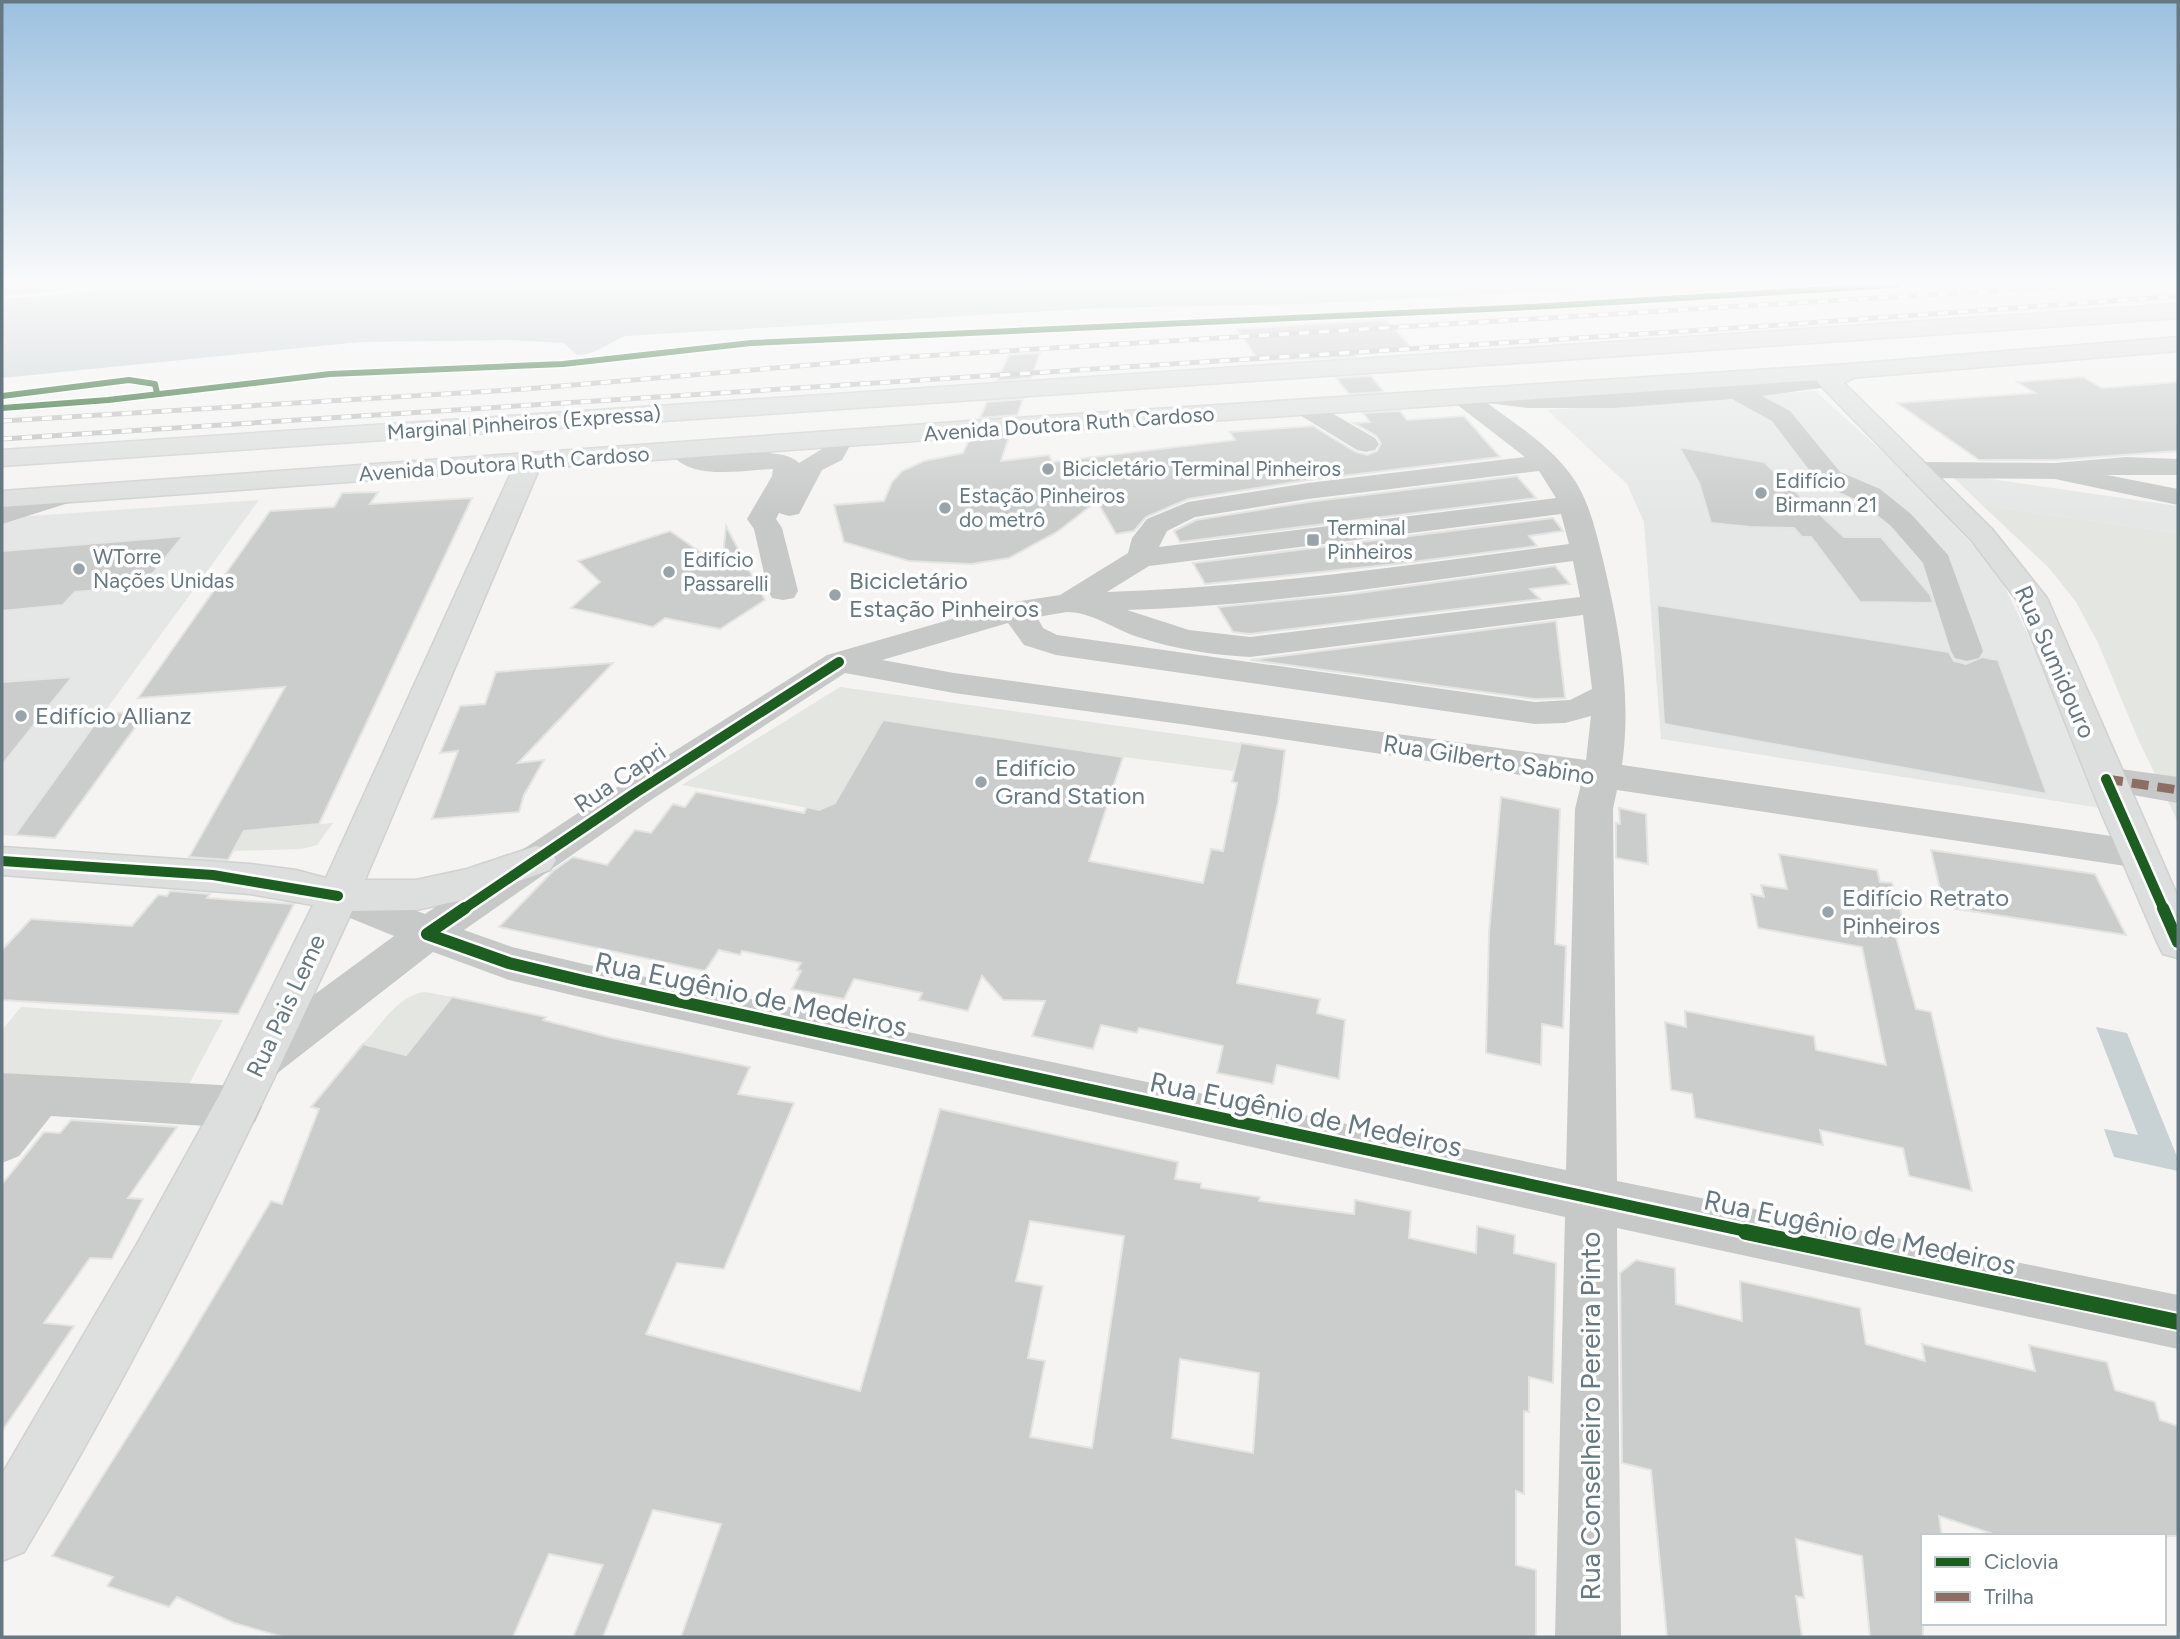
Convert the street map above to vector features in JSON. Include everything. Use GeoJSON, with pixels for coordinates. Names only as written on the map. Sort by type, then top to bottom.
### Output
{"type":"FeatureCollection","features":[{"type":"Feature","properties":{"kind":"main road","name":"Marginal Pinheiros (Expressa)"},"geometry":{"type":"LineString","coordinates":[[2,458],[1431,361]]}},
{"type":"Feature","properties":{"kind":"main road","name":"Avenida Doutora Ruth Cardoso"},"geometry":{"type":"LineString","coordinates":[[2,499],[914,434],[1839,376],[1993,361]]}},
{"type":"Feature","properties":{"kind":"main road","name":"Rua Sumidouro"},"geometry":{"type":"LineString","coordinates":[[1839,376],[1916,470],[1998,552],[2031,598],[2106,779],[2178,942]]}},
{"type":"Feature","properties":{"kind":"main road"},"geometry":{"type":"LineString","coordinates":[[2,480],[777,431],[894,429],[914,434]]}},
{"type":"Feature","properties":{"kind":"main road","name":"Rua Pais Leme"},"geometry":{"type":"LineString","coordinates":[[2,1530],[156,1262],[249,1084],[338,895],[530,462]]}},
{"type":"Feature","properties":{"kind":"main road"},"geometry":{"type":"LineString","coordinates":[[338,895],[416,895],[472,883],[536,860]]}},
{"type":"Feature","properties":{"kind":"main road","name":"Rua Eugênio de Medeiros"},"geometry":{"type":"LineString","coordinates":[[2,861],[250,879],[338,895]]}},
{"type":"Feature","properties":{"kind":"street"},"geometry":{"type":"LineString","coordinates":[[1141,558],[1147,538],[1157,525],[1188,510],[1308,491],[1547,433],[1577,402],[1736,391],[1839,376]]}},
{"type":"Feature","properties":{"kind":"street"},"geometry":{"type":"LineString","coordinates":[[1780,386],[1785,395],[1866,474],[1870,495]]}},
{"type":"Feature","properties":{"kind":"street"},"geometry":{"type":"LineString","coordinates":[[1736,391],[1781,416],[1830,478],[1870,495],[1901,520],[1937,561],[1967,651]]}},
{"type":"Feature","properties":{"kind":"street"},"geometry":{"type":"LineString","coordinates":[[1476,397],[1547,433]]}},
{"type":"Feature","properties":{"kind":"street","name":"Rua Conselheiro Pereira Pinto"},"geometry":{"type":"LineString","coordinates":[[1476,397],[1547,433],[1562,482],[1572,504],[1584,551],[1596,604],[1609,693],[1606,757],[1594,808],[1588,1637]]}},
{"type":"Feature","properties":{"kind":"street"},"geometry":{"type":"LineString","coordinates":[[1307,408],[1366,444]]}},
{"type":"Feature","properties":{"kind":"street"},"geometry":{"type":"LineString","coordinates":[[768,528],[782,520],[811,465],[833,454],[840,440]]}},
{"type":"Feature","properties":{"kind":"street"},"geometry":{"type":"LineString","coordinates":[[682,451],[691,460],[700,463],[785,462],[786,476],[761,519],[768,528],[783,591]]}},
{"type":"Feature","properties":{"kind":"street"},"geometry":{"type":"LineString","coordinates":[[1916,470],[2055,471],[2126,465],[2178,467]]}},
{"type":"Feature","properties":{"kind":"street"},"geometry":{"type":"LineString","coordinates":[[2055,471],[2178,497]]}},
{"type":"Feature","properties":{"kind":"street"},"geometry":{"type":"LineString","coordinates":[[2,516],[68,494]]}},
{"type":"Feature","properties":{"kind":"street"},"geometry":{"type":"LineString","coordinates":[[1078,603],[1141,558],[1572,504]]}},
{"type":"Feature","properties":{"kind":"street","name":"Rua Capri"},"geometry":{"type":"LineString","coordinates":[[249,1084],[427,934],[839,662],[1019,610],[1078,603],[1176,599],[1365,580],[1584,551]]}},
{"type":"Feature","properties":{"kind":"street"},"geometry":{"type":"LineString","coordinates":[[1078,603],[1158,635],[1206,644],[1250,647],[1596,604]]}},
{"type":"Feature","properties":{"kind":"street"},"geometry":{"type":"LineString","coordinates":[[1019,610],[1023,623],[1038,641],[1056,645],[1535,713],[1563,714],[1580,710],[1609,693]]}},
{"type":"Feature","properties":{"kind":"street","name":"Rua Gilberto Sabino"},"geometry":{"type":"LineString","coordinates":[[839,662],[954,682],[2139,854]]}},
{"type":"Feature","properties":{"kind":"street"},"geometry":{"type":"LineString","coordinates":[[2106,779],[2178,790]]}},
{"type":"Feature","properties":{"kind":"street","name":"Rua Eugênio de Medeiros"},"geometry":{"type":"LineString","coordinates":[[338,895],[427,934],[509,963],[584,981],[1591,1199],[2178,1322]]}},
{"type":"Feature","properties":{"kind":"street"},"geometry":{"type":"LineString","coordinates":[[2,1141],[20,1094],[249,1084]]}},
{"type":"Feature","properties":{"kind":"shaded area"},"geometry":{"type":"Polygon","coordinates":[[[2,361],[167,361],[2,378],[2,361]]]}},
{"type":"Feature","properties":{"kind":"shaded area"},"geometry":{"type":"Polygon","coordinates":[[[1815,391],[1903,470],[1997,571],[2113,810],[1661,739],[1644,522],[1627,484],[1547,410],[1815,391]]]}},
{"type":"Feature","properties":{"kind":"shaded area"},"geometry":{"type":"Polygon","coordinates":[[[1949,473],[2178,506],[2178,533],[1982,505],[1949,473]]]}},
{"type":"Feature","properties":{"kind":"shaded area"},"geometry":{"type":"Polygon","coordinates":[[[259,500],[14,836],[2,835],[2,518],[259,500]]]}},
{"type":"Feature","properties":{"kind":"shaded area"},"geometry":{"type":"Polygon","coordinates":[[[1982,505],[2178,533],[2178,822],[2138,739],[2098,643],[2076,602],[2049,568],[1982,505]]]}},
{"type":"Feature","properties":{"kind":"shaded area"},"geometry":{"type":"Polygon","coordinates":[[[840,687],[1241,743],[1233,771],[1123,757],[833,808],[830,812],[682,785],[840,687]]]}},
{"type":"Feature","properties":{"kind":"shaded area"},"geometry":{"type":"Polygon","coordinates":[[[333,823],[317,845],[302,849],[233,851],[244,831],[333,823]]]}},
{"type":"Feature","properties":{"kind":"shaded area"},"geometry":{"type":"Polygon","coordinates":[[[425,992],[452,997],[406,1055],[363,1044],[398,1005],[415,994],[425,992]]]}},
{"type":"Feature","properties":{"kind":"shaded area"},"geometry":{"type":"Polygon","coordinates":[[[21,1007],[223,1020],[188,1086],[2,1073],[2,1030],[21,1007]]]}},
{"type":"Feature","properties":{"kind":"shaded area"},"geometry":{"type":"Polygon","coordinates":[[[2096,1027],[2127,1033],[2178,1159],[2178,1171],[2114,1157],[2104,1129],[2138,1135],[2096,1027]]]}},
{"type":"Feature","properties":{"kind":"building"},"geometry":{"type":"Polygon","coordinates":[[[1006,361],[1037,361],[1031,378],[997,381],[1006,361]]]}},
{"type":"Feature","properties":{"kind":"building"},"geometry":{"type":"Polygon","coordinates":[[[1371,376],[1384,392],[1349,394],[1336,378],[1371,376]]]}},
{"type":"Feature","properties":{"kind":"building"},"geometry":{"type":"Polygon","coordinates":[[[2083,377],[2102,388],[2178,382],[2178,451],[2055,460],[1979,460],[1897,403],[2035,393],[2017,382],[2083,377]]]}},
{"type":"Feature","properties":{"kind":"building"},"geometry":{"type":"Polygon","coordinates":[[[1023,399],[1017,415],[980,418],[987,402],[1023,399]]]}},
{"type":"Feature","properties":{"kind":"building"},"geometry":{"type":"Polygon","coordinates":[[[1400,411],[1407,420],[1464,416],[1500,457],[1308,480],[1188,499],[1146,517],[1134,531],[1116,534],[1097,501],[1057,532],[1009,558],[971,564],[909,561],[844,542],[834,505],[884,501],[892,482],[902,471],[924,461],[963,453],[969,440],[1009,437],[1001,461],[1049,455],[1052,462],[1235,440],[1230,432],[1313,426],[1356,452],[1367,455],[1377,451],[1381,443],[1376,436],[1354,423],[1370,422],[1363,413],[1400,411]]]}},
{"type":"Feature","properties":{"kind":"building"},"geometry":{"type":"Polygon","coordinates":[[[1679,447],[1764,462],[1844,537],[1881,537],[1930,594],[1933,603],[1860,602],[1811,537],[1802,537],[1794,528],[1711,523],[1699,483],[1679,447]]]}},
{"type":"Feature","properties":{"kind":"building"},"geometry":{"type":"Polygon","coordinates":[[[1517,476],[1536,498],[1180,542],[1174,531],[1196,520],[1308,502],[1517,476]]]}},
{"type":"Feature","properties":{"kind":"building"},"geometry":{"type":"Polygon","coordinates":[[[378,492],[370,504],[472,498],[319,824],[244,831],[228,860],[189,857],[285,687],[138,698],[270,511],[334,507],[342,493],[378,492]]]}},
{"type":"Feature","properties":{"kind":"building"},"geometry":{"type":"Polygon","coordinates":[[[1553,518],[1563,531],[1529,536],[1537,546],[1396,564],[1205,584],[1193,563],[1553,518]]]}},
{"type":"Feature","properties":{"kind":"building","name":"Edifício Passarelli"},"geometry":{"type":"Polygon","coordinates":[[[726,526],[765,600],[720,629],[665,618],[653,627],[571,608],[600,582],[578,561],[670,531],[722,567],[726,526]]]}},
{"type":"Feature","properties":{"kind":"building","name":"WTorre Nações Unidas"},"geometry":{"type":"Polygon","coordinates":[[[183,536],[142,587],[75,592],[63,605],[2,611],[2,551],[183,536]]]}},
{"type":"Feature","properties":{"kind":"building"},"geometry":{"type":"Polygon","coordinates":[[[1555,566],[1570,584],[1530,589],[1540,599],[1250,634],[1233,632],[1218,607],[1351,594],[1555,566]]]}},
{"type":"Feature","properties":{"kind":"building"},"geometry":{"type":"Polygon","coordinates":[[[1657,605],[1949,652],[1954,661],[1966,664],[1982,657],[1998,660],[2047,794],[1664,724],[1657,605]]]}},
{"type":"Feature","properties":{"kind":"building"},"geometry":{"type":"Polygon","coordinates":[[[1556,621],[1565,698],[1535,699],[1251,660],[1556,621]]]}},
{"type":"Feature","properties":{"kind":"building"},"geometry":{"type":"Polygon","coordinates":[[[613,663],[518,763],[544,760],[524,795],[519,812],[432,819],[458,751],[440,753],[460,706],[485,704],[496,672],[613,663]]]}},
{"type":"Feature","properties":{"kind":"building","name":"Edifício Allianz"},"geometry":{"type":"Polygon","coordinates":[[[72,677],[2,765],[2,682],[72,677]]]}},
{"type":"Feature","properties":{"kind":"building"},"geometry":{"type":"Polygon","coordinates":[[[147,711],[55,838],[15,835],[102,714],[147,711]]]}},
{"type":"Feature","properties":{"kind":"building"},"geometry":{"type":"Polygon","coordinates":[[[883,720],[1123,757],[1089,861],[1203,883],[1211,849],[1223,851],[1237,783],[1232,782],[1241,743],[1285,750],[1278,803],[1237,983],[1320,999],[1317,1013],[1345,1020],[1339,1079],[1277,1065],[1273,1084],[1217,1073],[1223,1046],[1139,1028],[1137,1033],[1101,1025],[1093,1049],[1032,1036],[1045,1001],[1003,1000],[982,976],[968,1011],[919,1000],[922,993],[854,979],[844,999],[792,989],[801,971],[797,970],[801,963],[742,951],[740,955],[719,950],[705,971],[499,927],[553,871],[573,857],[607,865],[635,830],[651,833],[673,804],[685,807],[696,792],[804,813],[807,807],[819,810],[835,803],[883,720]]]}},
{"type":"Feature","properties":{"kind":"building"},"geometry":{"type":"Polygon","coordinates":[[[1501,797],[1560,809],[1555,944],[1566,946],[1563,1028],[1542,1024],[1541,1065],[1486,1053],[1489,932],[1501,797]]]}},
{"type":"Feature","properties":{"kind":"building"},"geometry":{"type":"Polygon","coordinates":[[[1619,808],[1646,814],[1648,864],[1616,858],[1619,808]]]}},
{"type":"Feature","properties":{"kind":"building"},"geometry":{"type":"Polygon","coordinates":[[[1931,850],[2095,874],[2126,935],[1944,907],[1931,850]]]}},
{"type":"Feature","properties":{"kind":"building"},"geometry":{"type":"Polygon","coordinates":[[[1779,854],[1877,870],[1880,882],[1892,883],[1907,932],[1894,930],[1916,1009],[1931,1012],[1972,1191],[1909,1176],[1903,1148],[1820,1130],[1823,1145],[1695,1118],[1692,1094],[1671,1090],[1665,1022],[1686,1027],[1685,1011],[1814,1036],[1816,1050],[1886,1065],[1862,947],[1758,928],[1751,894],[1764,897],[1761,885],[1787,889],[1779,854]]]}},
{"type":"Feature","properties":{"kind":"building"},"geometry":{"type":"Polygon","coordinates":[[[170,891],[210,894],[207,898],[294,904],[238,1014],[2,1000],[2,950],[31,919],[132,926],[158,895],[167,896],[170,891]]]}},
{"type":"Feature","properties":{"kind":"building"},"geometry":{"type":"Polygon","coordinates":[[[452,997],[546,1017],[543,1020],[612,1038],[750,1067],[738,1094],[794,1103],[724,1269],[677,1263],[646,1334],[860,1391],[940,1109],[1178,1162],[1175,1179],[1201,1183],[1201,1188],[1260,1197],[1259,1201],[1354,1214],[1355,1200],[1411,1211],[1409,1238],[1476,1253],[1477,1226],[1515,1235],[1514,1253],[1556,1263],[1553,1383],[1529,1377],[1529,1412],[1524,1411],[1524,1494],[1516,1491],[1516,1565],[1536,1570],[1536,1637],[681,1637],[721,1524],[653,1510],[603,1637],[573,1637],[603,1565],[549,1554],[513,1637],[283,1637],[234,1623],[177,1597],[169,1607],[107,1586],[113,1577],[52,1556],[173,1365],[271,1201],[282,1204],[319,1109],[311,1107],[363,1044],[406,1055],[452,997]],[[1030,1221],[1016,1281],[1043,1286],[1028,1358],[1045,1361],[1030,1437],[1092,1448],[1124,1236],[1030,1221]],[[1180,1359],[1172,1438],[1253,1453],[1259,1373],[1180,1359]]]}},
{"type":"Feature","properties":{"kind":"building"},"geometry":{"type":"Polygon","coordinates":[[[71,1120],[177,1127],[128,1198],[143,1199],[112,1259],[90,1258],[44,1323],[74,1326],[2,1431],[2,1184],[44,1132],[60,1133],[71,1120]]]}},
{"type":"Feature","properties":{"kind":"building"},"geometry":{"type":"Polygon","coordinates":[[[1636,1260],[1675,1268],[1676,1304],[1742,1321],[1740,1281],[1860,1308],[1866,1344],[1925,1361],[1922,1344],[2035,1371],[2029,1345],[2107,1362],[2115,1390],[2155,1402],[2160,1420],[2178,1426],[2178,1536],[1993,1534],[1939,1516],[1942,1534],[1921,1534],[1923,1637],[1870,1637],[1862,1556],[1796,1539],[1804,1598],[1796,1596],[1802,1637],[1667,1637],[1651,1470],[1622,1463],[1620,1273],[1636,1260]]]}},
{"type":"Feature","properties":{"kind":"railway"},"geometry":{"type":"LineString","coordinates":[[2,421],[525,389],[853,361]]}},
{"type":"Feature","properties":{"kind":"railway"},"geometry":{"type":"LineString","coordinates":[[2,439],[1211,361]]}},
{"type":"Feature","properties":{"kind":"marked path"},"geometry":{"type":"LineString","coordinates":[[2106,779],[2178,790]]}},
{"type":"Feature","properties":{"kind":"cycle path"},"geometry":{"type":"LineString","coordinates":[[2,408],[108,400],[330,374],[586,361]]}},
{"type":"Feature","properties":{"kind":"cycle path"},"geometry":{"type":"LineString","coordinates":[[2,396],[129,380],[155,384],[157,393]]}},
{"type":"Feature","properties":{"kind":"cycle path"},"geometry":{"type":"LineString","coordinates":[[427,934],[635,793],[839,662]]}},
{"type":"Feature","properties":{"kind":"cycle path"},"geometry":{"type":"LineString","coordinates":[[2106,779],[2178,942]]}},
{"type":"Feature","properties":{"kind":"cycle path"},"geometry":{"type":"LineString","coordinates":[[2,861],[213,875],[338,896]]}},
{"type":"Feature","properties":{"kind":"cycle path"},"geometry":{"type":"LineString","coordinates":[[427,934],[509,963],[584,981],[1548,1190],[2178,1322]]}},
{"type":"Feature","properties":{"kind":"place","name":"Bicicletário Terminal Pinheiros"},"geometry":{"type":"Point","coordinates":[1048,469]}},
{"type":"Feature","properties":{"kind":"place","name":"Edifício Birmann 21"},"geometry":{"type":"Point","coordinates":[1761,493]}},
{"type":"Feature","properties":{"kind":"place","name":"Estação Pinheiros do metrô"},"geometry":{"type":"Point","coordinates":[945,508]}},
{"type":"Feature","properties":{"kind":"place","name":"Terminal Pinheiros"},"geometry":{"type":"Point","coordinates":[1313,540]}},
{"type":"Feature","properties":{"kind":"place","name":"WTorre Nações Unidas"},"geometry":{"type":"Point","coordinates":[79,569]}},
{"type":"Feature","properties":{"kind":"place","name":"Edifício Passarelli"},"geometry":{"type":"Point","coordinates":[669,572]}},
{"type":"Feature","properties":{"kind":"place","name":"Bicicletário Estação Pinheiros"},"geometry":{"type":"Point","coordinates":[835,595]}},
{"type":"Feature","properties":{"kind":"place","name":"Edifício Allianz"},"geometry":{"type":"Point","coordinates":[21,716]}},
{"type":"Feature","properties":{"kind":"place","name":"Edifício Grand Station"},"geometry":{"type":"Point","coordinates":[981,782]}},
{"type":"Feature","properties":{"kind":"place","name":"Edifício Retrato Pinheiros"},"geometry":{"type":"Point","coordinates":[1828,912]}}]}
